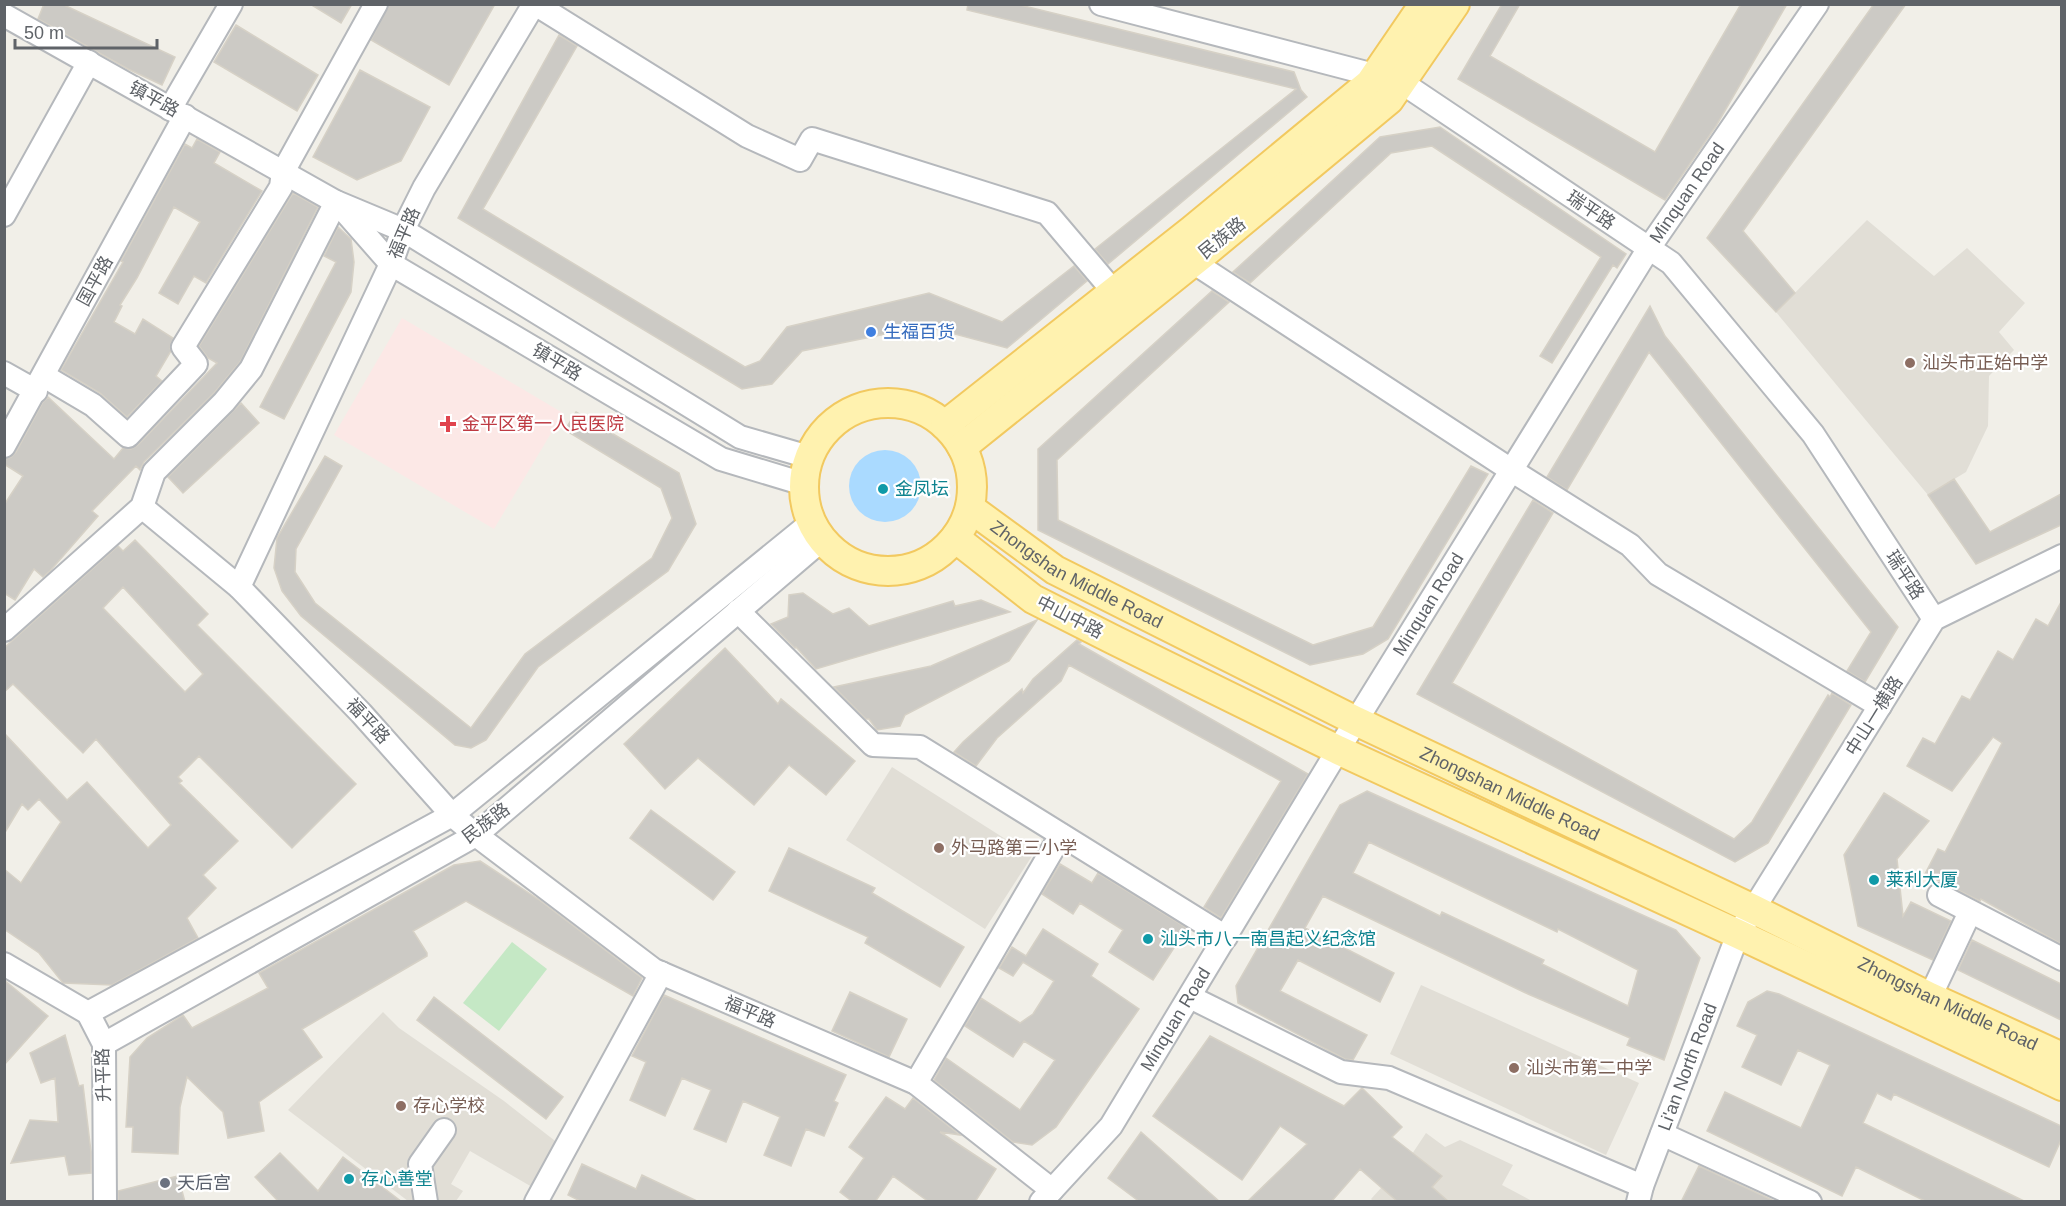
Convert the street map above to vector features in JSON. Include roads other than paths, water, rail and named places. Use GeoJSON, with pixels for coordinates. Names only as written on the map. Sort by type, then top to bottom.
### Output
{"type":"FeatureCollection","features":[{"type":"Feature","properties":{"kind":"main road","name":"民族路"},"geometry":{"type":"LineString","coordinates":[[962,447],[1193,262],[1389,100],[1388,79],[1424,4]]}},
{"type":"Feature","properties":{"kind":"main road","name":"民族路"},"geometry":{"type":"LineString","coordinates":[[945,425],[1192,230],[1370,83],[1388,79],[1455,4]]}},
{"type":"Feature","properties":{"kind":"main road"},"geometry":{"type":"LineString","coordinates":[[895,403],[922,410],[945,425],[962,447],[970,467],[972,487],[970,508],[955,538],[937,555],[914,567],[889,570],[864,567],[841,556],[817,530],[806,504],[806,471],[822,434],[842,416],[868,405],[895,403]]}},
{"type":"Feature","properties":{"kind":"main road","name":"Zhongshan Middle Road"},"geometry":{"type":"LineString","coordinates":[[970,508],[1054,570],[1356,722],[1753,909],[1930,997],[2061,1057]]}},
{"type":"Feature","properties":{"kind":"main road","name":"中山中路"},"geometry":{"type":"LineString","coordinates":[[955,538],[1033,599],[1338,750]]}},
{"type":"Feature","properties":{"kind":"main road","name":"Zhongshan Middle Road"},"geometry":{"type":"LineString","coordinates":[[1338,750],[2061,1086]]}},
{"type":"Feature","properties":{"kind":"street","name":"国平路"},"geometry":{"type":"LineString","coordinates":[[4,446],[40,383],[231,4]]}},
{"type":"Feature","properties":{"kind":"street"},"geometry":{"type":"LineString","coordinates":[[4,373],[40,383],[93,405],[128,435],[196,364],[183,347],[280,187],[283,172],[376,4]]}},
{"type":"Feature","properties":{"kind":"street"},"geometry":{"type":"LineString","coordinates":[[534,4],[747,136],[800,160],[812,139],[1047,213],[1113,292]]}},
{"type":"Feature","properties":{"kind":"street","name":"福平路"},"geometry":{"type":"LineString","coordinates":[[534,4],[424,188],[403,230],[391,264],[239,587],[361,713],[452,815],[654,970],[916,1083],[1047,1196]]}},
{"type":"Feature","properties":{"kind":"street","name":"瑞平路"},"geometry":{"type":"LineString","coordinates":[[1101,4],[1388,79],[1671,263],[1814,434],[1934,619]]}},
{"type":"Feature","properties":{"kind":"street","name":"Minquan Road"},"geometry":{"type":"LineString","coordinates":[[1047,1196],[1112,1126],[1338,750],[1649,249],[1817,4]]}},
{"type":"Feature","properties":{"kind":"street","name":"镇平路"},"geometry":{"type":"LineString","coordinates":[[7,22],[89,62],[336,202],[403,230],[740,437],[806,471]]}},
{"type":"Feature","properties":{"kind":"street"},"geometry":{"type":"LineString","coordinates":[[4,215],[89,62]]}},
{"type":"Feature","properties":{"kind":"street","name":"镇平路"},"geometry":{"type":"LineString","coordinates":[[336,202],[391,264],[721,459],[806,471]]}},
{"type":"Feature","properties":{"kind":"street"},"geometry":{"type":"LineString","coordinates":[[4,630],[142,507],[154,472],[224,402],[251,369],[336,202]]}},
{"type":"Feature","properties":{"kind":"street"},"geometry":{"type":"LineString","coordinates":[[1193,262],[1511,470],[1630,544],[1658,574],[1880,706]]}},
{"type":"Feature","properties":{"kind":"street"},"geometry":{"type":"LineString","coordinates":[[142,507],[239,587]]}},
{"type":"Feature","properties":{"kind":"street","name":"民族路"},"geometry":{"type":"LineString","coordinates":[[104,1044],[476,835],[738,611],[817,530]]}},
{"type":"Feature","properties":{"kind":"street","name":"民族路"},"geometry":{"type":"LineString","coordinates":[[88,1013],[452,815],[817,530]]}},
{"type":"Feature","properties":{"kind":"street"},"geometry":{"type":"LineString","coordinates":[[1934,619],[2061,556]]}},
{"type":"Feature","properties":{"kind":"street"},"geometry":{"type":"LineString","coordinates":[[738,611],[873,745],[920,747],[1226,936]]}},
{"type":"Feature","properties":{"kind":"street","name":"中山一横路"},"geometry":{"type":"LineString","coordinates":[[1738,934],[1934,619]]}},
{"type":"Feature","properties":{"kind":"street"},"geometry":{"type":"LineString","coordinates":[[916,1083],[1061,835]]}},
{"type":"Feature","properties":{"kind":"street"},"geometry":{"type":"LineString","coordinates":[[1939,896],[2061,959]]}},
{"type":"Feature","properties":{"kind":"street"},"geometry":{"type":"LineString","coordinates":[[1930,997],[1970,912]]}},
{"type":"Feature","properties":{"kind":"street","name":"Li'an North Road"},"geometry":{"type":"LineString","coordinates":[[1640,1194],[1738,934]]}},
{"type":"Feature","properties":{"kind":"street"},"geometry":{"type":"LineString","coordinates":[[4,964],[88,1013]]}},
{"type":"Feature","properties":{"kind":"street"},"geometry":{"type":"LineString","coordinates":[[536,1202],[661,973]]}},
{"type":"Feature","properties":{"kind":"street"},"geometry":{"type":"LineString","coordinates":[[1190,997],[1341,1072],[1389,1078],[1640,1194]]}},
{"type":"Feature","properties":{"kind":"street","name":"升平路"},"geometry":{"type":"LineString","coordinates":[[88,1013],[104,1044],[105,1202]]}},
{"type":"Feature","properties":{"kind":"street"},"geometry":{"type":"LineString","coordinates":[[426,1202],[420,1164],[444,1130]]}},
{"type":"Feature","properties":{"kind":"street"},"geometry":{"type":"LineString","coordinates":[[1662,1134],[1810,1202]]}},
{"type":"Feature","properties":{"kind":"water"},"geometry":{"type":"Polygon","coordinates":[[[892,450],[911,460],[919,472],[921,486],[919,500],[911,512],[899,520],[878,522],[859,512],[851,500],[849,479],[859,460],[871,452],[892,450]]]}},
{"type":"Feature","properties":{"kind":"place","name":"生福百货"},"geometry":{"type":"Point","coordinates":[871,332]}},
{"type":"Feature","properties":{"kind":"place","name":"汕头市正始中学"},"geometry":{"type":"Point","coordinates":[1910,363]}},
{"type":"Feature","properties":{"kind":"place","name":"金平区第一人民医院"},"geometry":{"type":"Point","coordinates":[448,424]}},
{"type":"Feature","properties":{"kind":"place","name":"金凤坛"},"geometry":{"type":"Point","coordinates":[883,489]}},
{"type":"Feature","properties":{"kind":"place","name":"外马路第三小学"},"geometry":{"type":"Point","coordinates":[939,848]}},
{"type":"Feature","properties":{"kind":"place","name":"莱利大厦"},"geometry":{"type":"Point","coordinates":[1874,880]}},
{"type":"Feature","properties":{"kind":"place","name":"汕头市八一南昌起义纪念馆"},"geometry":{"type":"Point","coordinates":[1148,939]}},
{"type":"Feature","properties":{"kind":"place","name":"汕头市第二中学"},"geometry":{"type":"Point","coordinates":[1514,1068]}},
{"type":"Feature","properties":{"kind":"place","name":"存心学校"},"geometry":{"type":"Point","coordinates":[401,1106]}},
{"type":"Feature","properties":{"kind":"place","name":"存心善堂"},"geometry":{"type":"Point","coordinates":[349,1179]}},
{"type":"Feature","properties":{"kind":"place","name":"天后宫"},"geometry":{"type":"Point","coordinates":[165,1183]}}]}
